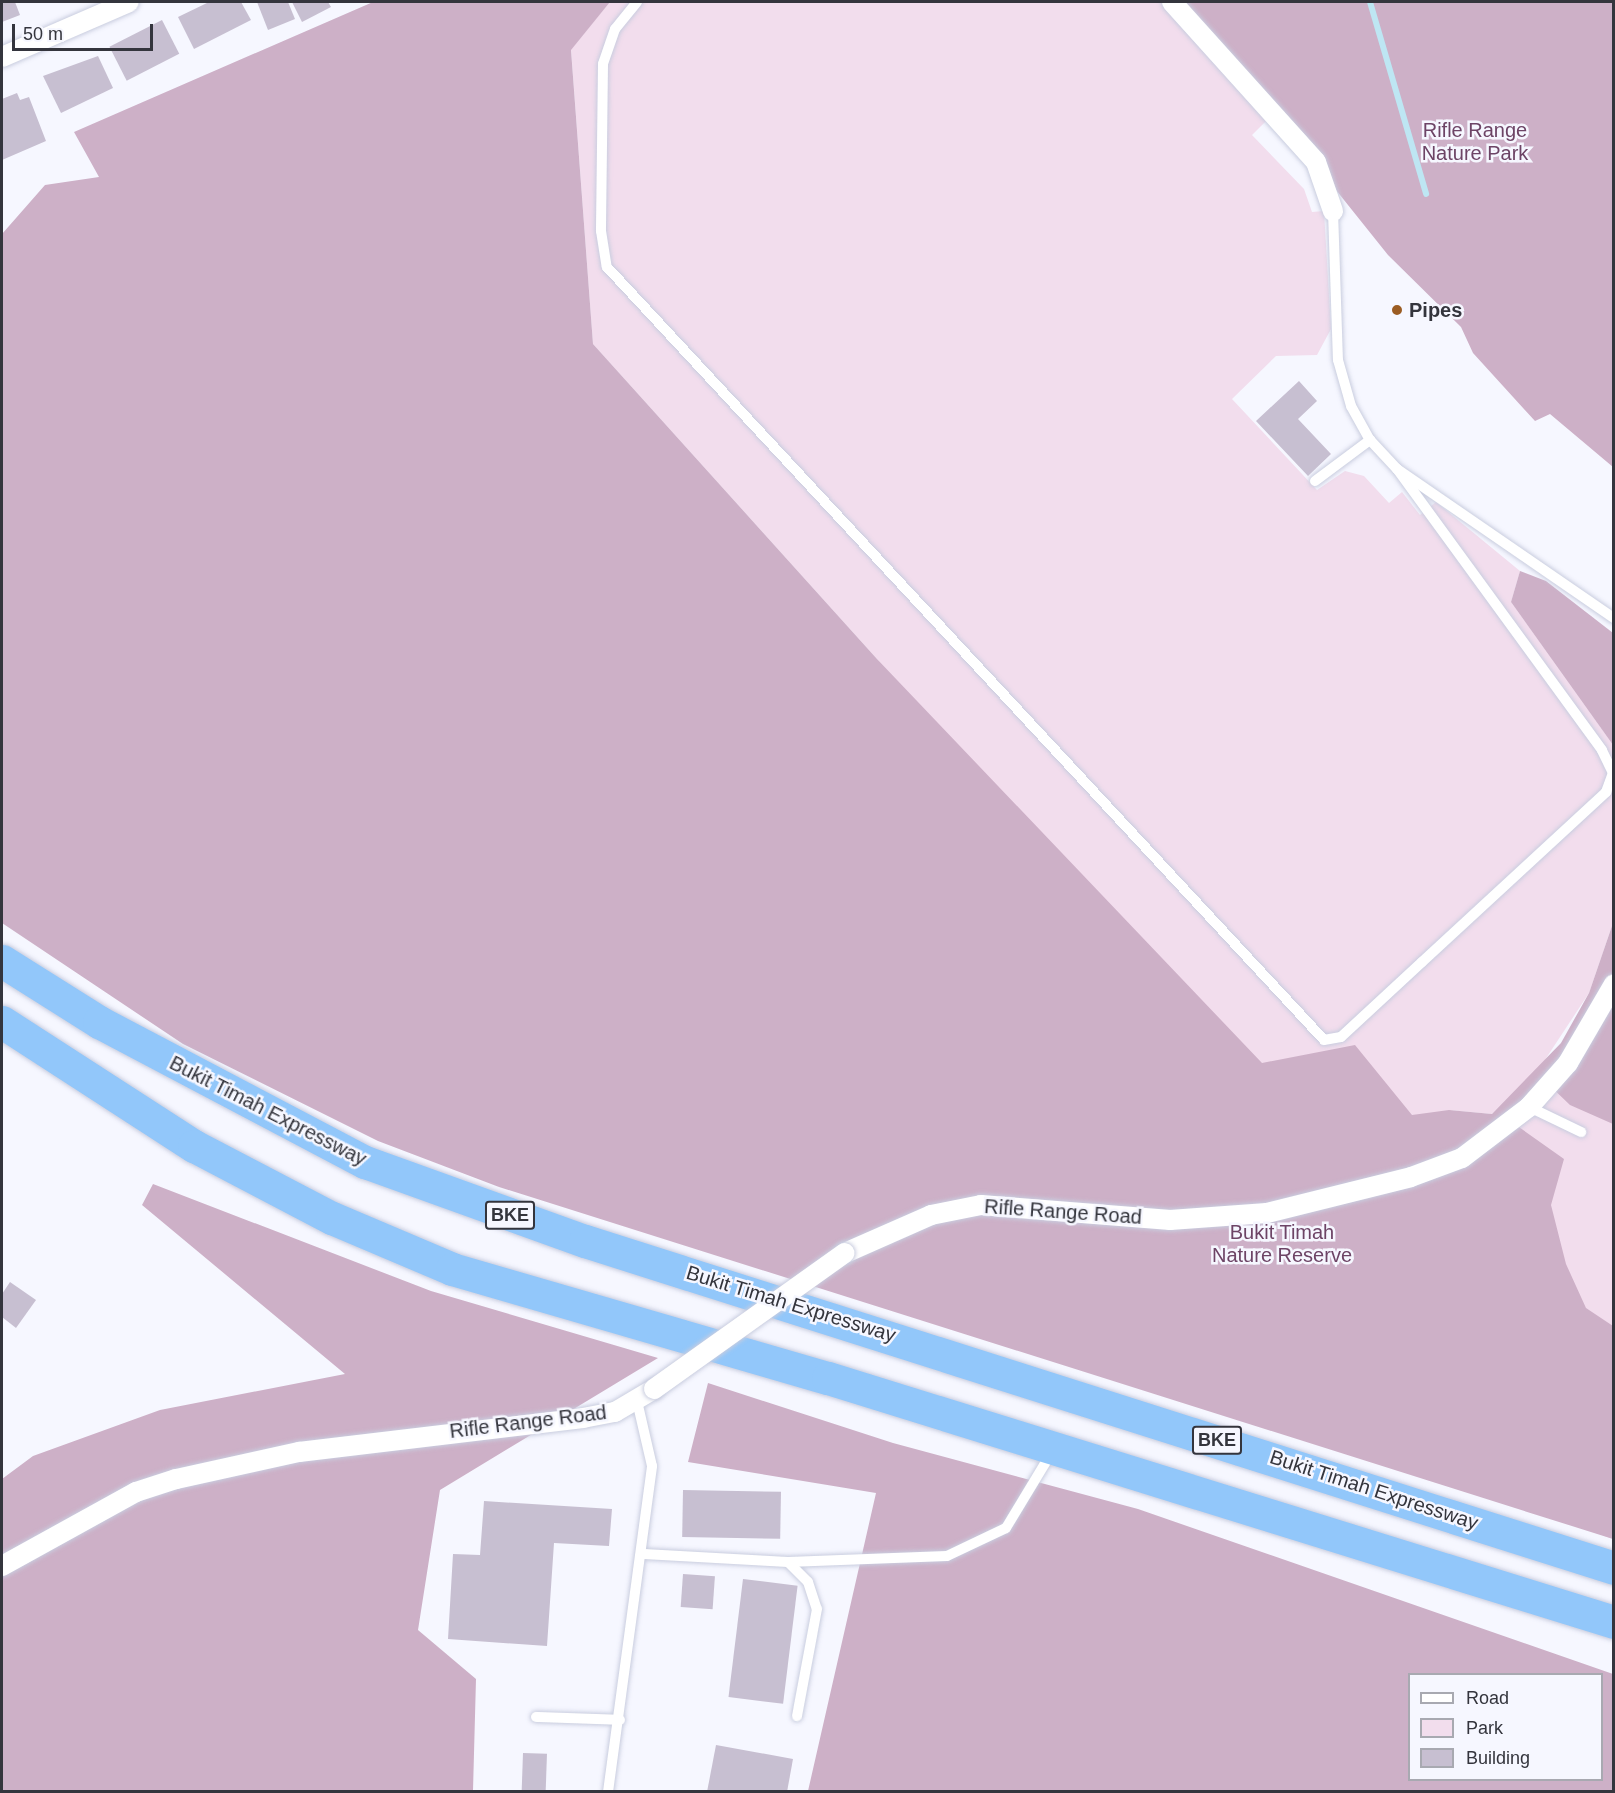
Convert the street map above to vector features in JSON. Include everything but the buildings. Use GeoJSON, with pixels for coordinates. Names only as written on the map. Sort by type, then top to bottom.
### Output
{"type":"FeatureCollection","features":[{"type":"Feature","properties":{"kind":"highway","name":"Bukit Timah Expressway"},"geometry":{"type":"LineString","coordinates":[[2,962],[299,1132],[375,1166],[585,1241],[1614,1568]]}},
{"type":"Feature","properties":{"kind":"highway"},"geometry":{"type":"LineString","coordinates":[[2,1022],[52,1058],[194,1146],[332,1218],[452,1269],[1054,1447],[1614,1622]]}},
{"type":"Feature","properties":{"kind":"highway"},"geometry":{"type":"LineString","coordinates":[[2,1046],[52,1058]]}},
{"type":"Feature","properties":{"kind":"street"},"geometry":{"type":"LineString","coordinates":[[2,57],[127,2]]}},
{"type":"Feature","properties":{"kind":"street"},"geometry":{"type":"LineString","coordinates":[[1172,2],[1316,162],[1333,211]]}},
{"type":"Feature","properties":{"kind":"street","name":"Rifle Range Road"},"geometry":{"type":"LineString","coordinates":[[2,1566],[136,1492],[176,1479],[298,1452],[583,1418],[637,1401],[845,1253],[931,1215],[981,1205],[1170,1220],[1267,1213],[1352,1194],[1462,1158],[1529,1107],[1568,1063],[1614,984]]}},
{"type":"Feature","properties":{"kind":"lane"},"geometry":{"type":"LineString","coordinates":[[637,2],[615,29],[603,64],[601,231],[608,267],[1324,1040],[1341,1037],[1606,792],[1612,773],[1602,750],[1397,469],[1370,440],[1351,406],[1338,360],[1333,211]]}},
{"type":"Feature","properties":{"kind":"lane"},"geometry":{"type":"LineString","coordinates":[[1315,481],[1370,440]]}},
{"type":"Feature","properties":{"kind":"lane"},"geometry":{"type":"LineString","coordinates":[[1397,469],[1614,618]]}},
{"type":"Feature","properties":{"kind":"lane"},"geometry":{"type":"LineString","coordinates":[[1529,1107],[1581,1132]]}},
{"type":"Feature","properties":{"kind":"lane"},"geometry":{"type":"LineString","coordinates":[[608,1791],[644,1554],[652,1466],[637,1401]]}},
{"type":"Feature","properties":{"kind":"lane"},"geometry":{"type":"LineString","coordinates":[[644,1554],[788,1562],[947,1556],[971,1548],[1006,1528],[1054,1447]]}},
{"type":"Feature","properties":{"kind":"lane"},"geometry":{"type":"LineString","coordinates":[[788,1562],[808,1582],[817,1609],[797,1716]]}},
{"type":"Feature","properties":{"kind":"lane"},"geometry":{"type":"LineString","coordinates":[[536,1717],[620,1720]]}},
{"type":"Feature","properties":{"kind":"green space","name":"Bukit Timah Nature Reserve"},"geometry":{"type":"Polygon","coordinates":[[[373,2],[610,2],[571,50],[593,344],[877,659],[1262,1063],[1355,1045],[1412,1115],[1449,1110],[1492,1114],[1561,1043],[1589,993],[1613,923],[1613,1124],[1570,1105],[1546,1082],[1516,1125],[1564,1159],[1551,1205],[1566,1264],[1586,1308],[1613,1326],[1613,1539],[499,1187],[378,1141],[183,1044],[2,923],[2,234],[45,185],[99,177],[74,132],[373,2]]]}},
{"type":"Feature","properties":{"kind":"green space"},"geometry":{"type":"Polygon","coordinates":[[[610,2],[1161,2],[1267,120],[1252,135],[1304,189],[1312,212],[1324,211],[1331,329],[1317,355],[1276,356],[1232,399],[1317,490],[1345,471],[1364,476],[1389,503],[1402,492],[1420,515],[1436,502],[1520,571],[1511,602],[1613,745],[1613,923],[1589,993],[1535,1075],[1492,1114],[1449,1110],[1516,1126],[1613,1020],[1613,1539],[1588,1530],[877,659],[593,344],[571,49],[610,2]]]}},
{"type":"Feature","properties":{"kind":"green space","name":"Rifle Range Nature Park"},"geometry":{"type":"Polygon","coordinates":[[[1181,2],[1613,2],[1613,467],[1550,414],[1535,421],[1473,353],[1461,327],[1388,255],[1336,190],[1307,137],[1181,2]]]}},
{"type":"Feature","properties":{"kind":"green space"},"geometry":{"type":"Polygon","coordinates":[[[1520,571],[1546,581],[1613,633],[1613,745],[1511,602],[1520,571]]]}},
{"type":"Feature","properties":{"kind":"green space"},"geometry":{"type":"Polygon","coordinates":[[[153,1184],[431,1291],[658,1358],[440,1490],[418,1630],[476,1679],[473,1791],[2,1791],[2,1479],[33,1456],[160,1410],[345,1374],[142,1205],[153,1184]]]}},
{"type":"Feature","properties":{"kind":"green space"},"geometry":{"type":"Polygon","coordinates":[[[708,1383],[893,1443],[1138,1509],[1613,1674],[1613,1791],[808,1791],[876,1493],[688,1462],[708,1383]]]}},
{"type":"Feature","properties":{"kind":"waterway"},"geometry":{"type":"LineString","coordinates":[[1370,2],[1426,194]]}},
{"type":"Feature","properties":{"kind":"place","name":"Pipes"},"geometry":{"type":"Point","coordinates":[1397,310]}}]}
